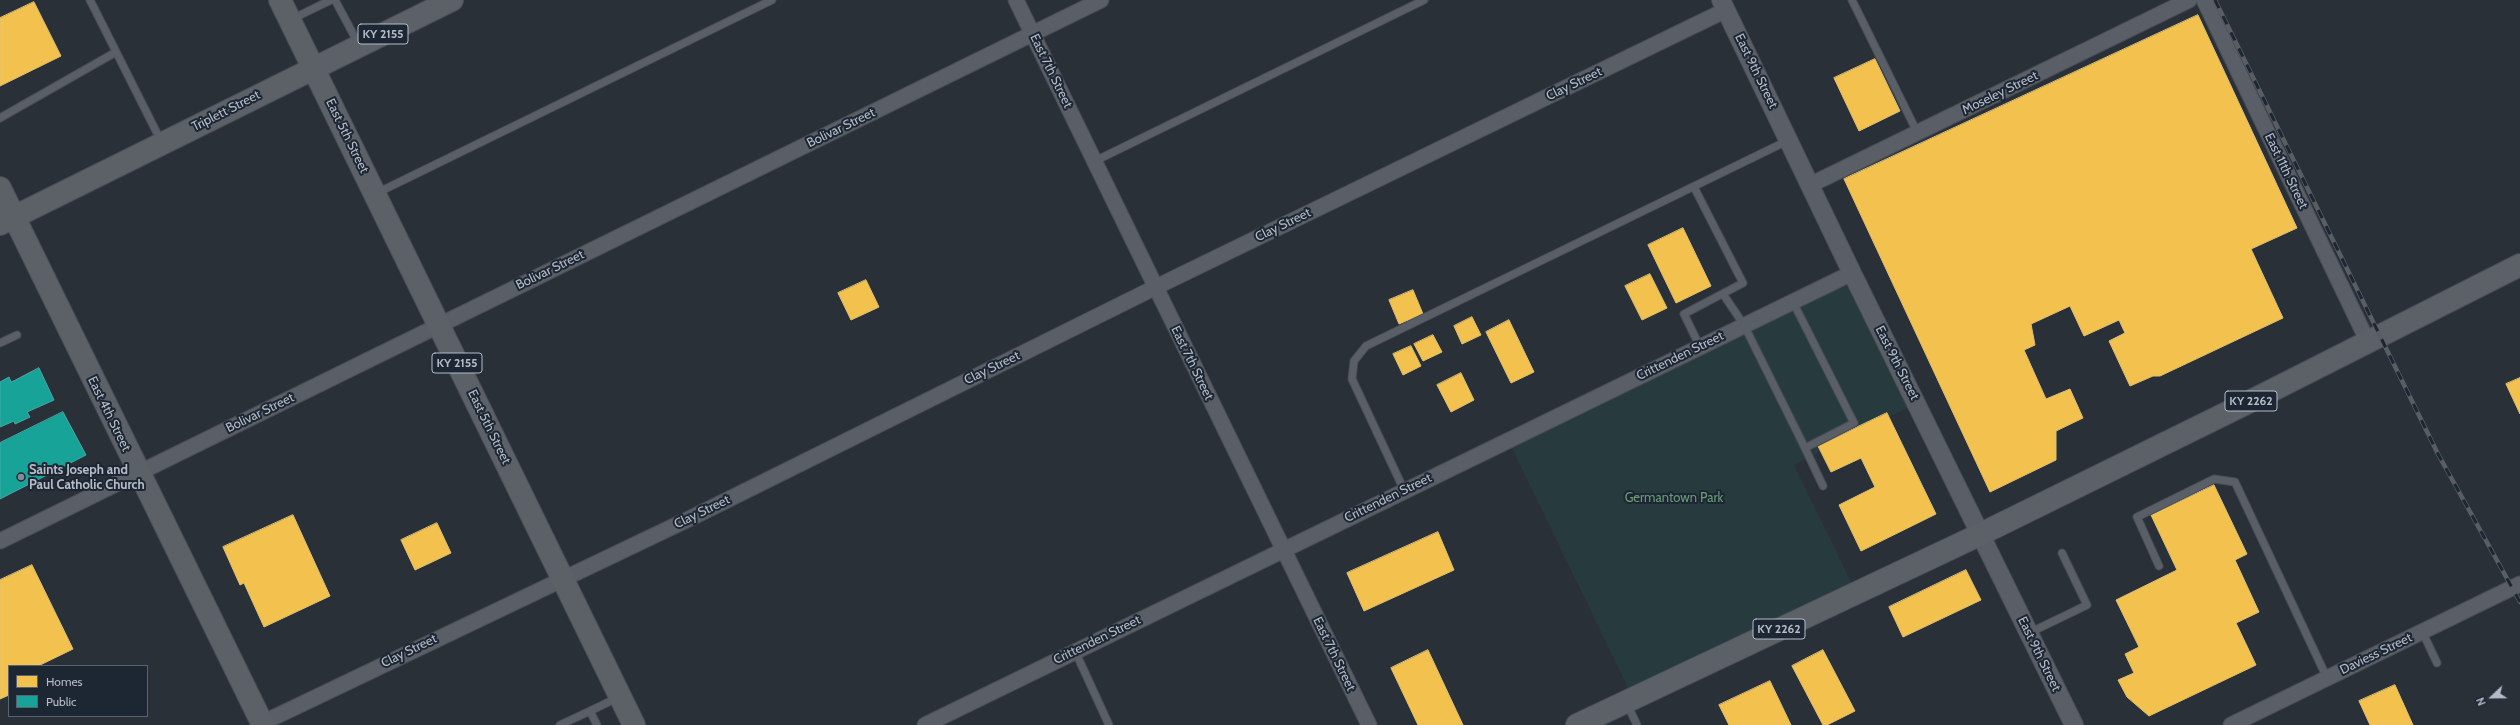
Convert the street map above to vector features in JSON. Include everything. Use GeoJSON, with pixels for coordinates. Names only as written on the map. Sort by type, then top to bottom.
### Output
{"type":"FeatureCollection","features":[{"type":"Feature","properties":{"kind":"main road","name":"East 5th Street"},"geometry":{"type":"LineString","coordinates":[[280,0],[634,725]]}},
{"type":"Feature","properties":{"kind":"main road","name":"Triplett Street"},"geometry":{"type":"LineString","coordinates":[[7,220],[452,0]]}},
{"type":"Feature","properties":{"kind":"main road","name":"East 4th Street"},"geometry":{"type":"LineString","coordinates":[[0,188],[7,220],[139,474],[261,724]]}},
{"type":"Feature","properties":{"kind":"main road","name":"KY 2262"},"geometry":{"type":"LineString","coordinates":[[1577,725],[1981,534],[2520,265]]}},
{"type":"Feature","properties":{"kind":"street","name":"East 7th Street"},"geometry":{"type":"LineString","coordinates":[[1016,0],[1282,550],[1369,725]]}},
{"type":"Feature","properties":{"kind":"street","name":"Bolivar Street"},"geometry":{"type":"LineString","coordinates":[[0,541],[1101,0]]}},
{"type":"Feature","properties":{"kind":"street","name":"Moseley Street"},"geometry":{"type":"LineString","coordinates":[[1810,185],[1919,134],[2189,0]]}},
{"type":"Feature","properties":{"kind":"street","name":"East 11th Street"},"geometry":{"type":"LineString","coordinates":[[2204,0],[2368,342]]}},
{"type":"Feature","properties":{"kind":"street","name":"East 9th Street"},"geometry":{"type":"LineString","coordinates":[[1724,5],[1852,273],[2074,725]]}},
{"type":"Feature","properties":{"kind":"street","name":"Clay Street"},"geometry":{"type":"LineString","coordinates":[[261,724],[562,578],[695,516],[1724,5]]}},
{"type":"Feature","properties":{"kind":"street","name":"Crittenden Street"},"geometry":{"type":"LineString","coordinates":[[925,725],[1404,490],[1852,273]]}},
{"type":"Feature","properties":{"kind":"street","name":"Daviess Street"},"geometry":{"type":"LineString","coordinates":[[2231,725],[2520,584]]}},
{"type":"Feature","properties":{"kind":"lane"},"geometry":{"type":"LineString","coordinates":[[90,0],[162,143]]}},
{"type":"Feature","properties":{"kind":"lane"},"geometry":{"type":"LineString","coordinates":[[290,20],[331,0]]}},
{"type":"Feature","properties":{"kind":"lane"},"geometry":{"type":"LineString","coordinates":[[335,0],[360,45]]}},
{"type":"Feature","properties":{"kind":"lane"},"geometry":{"type":"LineString","coordinates":[[375,194],[772,0]]}},
{"type":"Feature","properties":{"kind":"lane"},"geometry":{"type":"LineString","coordinates":[[1095,161],[1424,0]]}},
{"type":"Feature","properties":{"kind":"lane"},"geometry":{"type":"LineString","coordinates":[[1852,0],[1919,134]]}},
{"type":"Feature","properties":{"kind":"lane"},"geometry":{"type":"LineString","coordinates":[[0,118],[116,52]]}},
{"type":"Feature","properties":{"kind":"lane"},"geometry":{"type":"LineString","coordinates":[[1404,490],[1352,379],[1354,361],[1366,346],[1789,140]]}},
{"type":"Feature","properties":{"kind":"lane"},"geometry":{"type":"LineString","coordinates":[[1694,187],[1743,283],[1684,314],[1700,347]]}},
{"type":"Feature","properties":{"kind":"lane"},"geometry":{"type":"LineString","coordinates":[[1723,294],[1744,325],[1823,486]]}},
{"type":"Feature","properties":{"kind":"lane"},"geometry":{"type":"LineString","coordinates":[[1793,302],[1854,423],[1805,448]]}},
{"type":"Feature","properties":{"kind":"lane"},"geometry":{"type":"LineString","coordinates":[[0,343],[17,335]]}},
{"type":"Feature","properties":{"kind":"lane"},"geometry":{"type":"LineString","coordinates":[[2159,566],[2137,517],[2214,479],[2235,482],[2327,678]]}},
{"type":"Feature","properties":{"kind":"lane"},"geometry":{"type":"LineString","coordinates":[[2029,633],[2087,605],[2062,553]]}},
{"type":"Feature","properties":{"kind":"lane"},"geometry":{"type":"LineString","coordinates":[[2422,631],[2437,663]]}},
{"type":"Feature","properties":{"kind":"lane"},"geometry":{"type":"LineString","coordinates":[[1075,651],[1109,725]]}},
{"type":"Feature","properties":{"kind":"lane"},"geometry":{"type":"LineString","coordinates":[[560,725],[620,696]]}},
{"type":"Feature","properties":{"kind":"lane"},"geometry":{"type":"LineString","coordinates":[[1626,701],[1637,725]]}},
{"type":"Feature","properties":{"kind":"lane"},"geometry":{"type":"LineString","coordinates":[[590,711],[597,725]]}},
{"type":"Feature","properties":{"kind":"green space","name":"Germantown Park"},"geometry":{"type":"Polygon","coordinates":[[[1852,273],[1917,403],[1794,465],[1856,592],[1633,698],[1508,440],[1852,273]]]}},
{"type":"Feature","properties":{"kind":"building: Homes"},"geometry":{"type":"Polygon","coordinates":[[[34,2],[61,56],[0,86],[0,18],[34,2]]]}},
{"type":"Feature","properties":{"kind":"building: Homes"},"geometry":{"type":"Polygon","coordinates":[[[2198,15],[2297,228],[2251,249],[2283,318],[2160,376],[2153,376],[2130,386],[2109,341],[2125,333],[2119,320],[2084,336],[2070,306],[2031,324],[2035,345],[2024,350],[2046,399],[2070,389],[2083,418],[2056,431],[2056,460],[1990,492],[1844,179],[2198,15]]]}},
{"type":"Feature","properties":{"kind":"building: Homes"},"geometry":{"type":"Polygon","coordinates":[[[1875,59],[1900,111],[1859,131],[1834,78],[1875,59]]]}},
{"type":"Feature","properties":{"kind":"building: Homes"},"geometry":{"type":"Polygon","coordinates":[[[1683,228],[1711,286],[1676,303],[1648,245],[1683,228]]]}},
{"type":"Feature","properties":{"kind":"building: Homes"},"geometry":{"type":"Polygon","coordinates":[[[1650,274],[1667,308],[1642,320],[1625,286],[1650,274]]]}},
{"type":"Feature","properties":{"kind":"building: Homes"},"geometry":{"type":"Polygon","coordinates":[[[866,280],[879,307],[851,320],[838,293],[866,280]]]}},
{"type":"Feature","properties":{"kind":"building: Homes"},"geometry":{"type":"Polygon","coordinates":[[[1413,290],[1423,314],[1399,324],[1389,300],[1413,290]]]}},
{"type":"Feature","properties":{"kind":"building: Homes"},"geometry":{"type":"Polygon","coordinates":[[[1472,317],[1481,335],[1462,344],[1454,326],[1472,317]]]}},
{"type":"Feature","properties":{"kind":"building: Homes"},"geometry":{"type":"Polygon","coordinates":[[[1509,320],[1534,372],[1511,383],[1486,332],[1509,320]]]}},
{"type":"Feature","properties":{"kind":"building: Homes"},"geometry":{"type":"Polygon","coordinates":[[[1433,335],[1442,352],[1423,361],[1414,344],[1433,335]]]}},
{"type":"Feature","properties":{"kind":"building: Homes"},"geometry":{"type":"Polygon","coordinates":[[[1411,346],[1421,366],[1403,375],[1393,354],[1411,346]]]}},
{"type":"Feature","properties":{"kind":"building: Homes"},"geometry":{"type":"Polygon","coordinates":[[[1461,373],[1474,400],[1451,412],[1437,385],[1461,373]]]}},
{"type":"Feature","properties":{"kind":"building: Homes"},"geometry":{"type":"Polygon","coordinates":[[[2520,378],[2520,414],[2506,384],[2520,378]]]}},
{"type":"Feature","properties":{"kind":"building: Homes"},"geometry":{"type":"Polygon","coordinates":[[[1887,413],[1936,514],[1861,551],[1839,505],[1875,487],[1861,458],[1831,472],[1818,446],[1887,413]]]}},
{"type":"Feature","properties":{"kind":"building: Homes"},"geometry":{"type":"Polygon","coordinates":[[[2214,485],[2247,554],[2235,560],[2259,612],[2236,623],[2256,665],[2149,716],[2127,697],[2118,680],[2134,673],[2125,654],[2139,647],[2116,600],[2177,570],[2151,515],[2214,485]]]}},
{"type":"Feature","properties":{"kind":"building: Homes"},"geometry":{"type":"Polygon","coordinates":[[[293,515],[330,596],[264,627],[244,583],[240,585],[223,547],[293,515]]]}},
{"type":"Feature","properties":{"kind":"building: Homes"},"geometry":{"type":"Polygon","coordinates":[[[437,523],[451,553],[415,570],[401,540],[437,523]]]}},
{"type":"Feature","properties":{"kind":"building: Homes"},"geometry":{"type":"Polygon","coordinates":[[[1438,532],[1454,570],[1364,611],[1347,573],[1438,532]]]}},
{"type":"Feature","properties":{"kind":"building: Homes"},"geometry":{"type":"Polygon","coordinates":[[[32,565],[73,649],[40,665],[8,665],[8,695],[0,699],[0,580],[32,565]]]}},
{"type":"Feature","properties":{"kind":"building: Homes"},"geometry":{"type":"Polygon","coordinates":[[[1966,570],[1981,600],[1903,637],[1889,607],[1966,570]]]}},
{"type":"Feature","properties":{"kind":"building: Homes"},"geometry":{"type":"Polygon","coordinates":[[[1428,650],[1463,725],[1418,725],[1391,668],[1428,650]]]}},
{"type":"Feature","properties":{"kind":"building: Homes"},"geometry":{"type":"Polygon","coordinates":[[[1823,650],[1855,711],[1827,725],[1823,725],[1792,666],[1823,650]]]}},
{"type":"Feature","properties":{"kind":"building: Homes"},"geometry":{"type":"Polygon","coordinates":[[[1770,681],[1791,725],[1729,725],[1719,705],[1770,681]]]}},
{"type":"Feature","properties":{"kind":"building: Homes"},"geometry":{"type":"Polygon","coordinates":[[[2395,685],[2413,725],[2370,725],[2359,701],[2395,685]]]}},
{"type":"Feature","properties":{"kind":"building: Public"},"geometry":{"type":"Polygon","coordinates":[[[39,368],[54,400],[27,412],[30,417],[15,424],[14,421],[0,427],[0,382],[9,377],[11,382],[39,368]]]}},
{"type":"Feature","properties":{"kind":"building: Public","name":"Saints Joseph and Paul Catholic Church"},"geometry":{"type":"Polygon","coordinates":[[[63,412],[86,455],[0,499],[0,443],[63,412]]]}},
{"type":"Feature","properties":{"kind":"railway"},"geometry":{"type":"LineString","coordinates":[[2215,0],[2438,454],[2520,602]]}},
{"type":"Feature","properties":{"kind":"place","name":"Saints Joseph and Paul Catholic Church"},"geometry":{"type":"Point","coordinates":[21,477]}}]}
